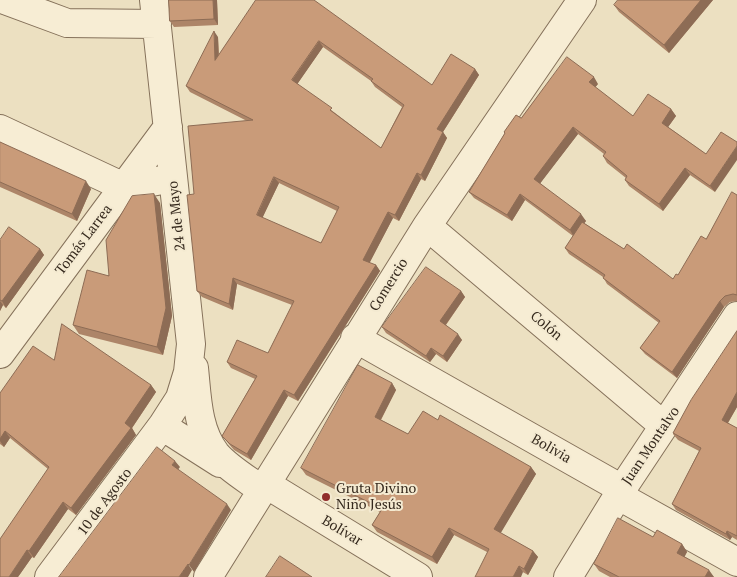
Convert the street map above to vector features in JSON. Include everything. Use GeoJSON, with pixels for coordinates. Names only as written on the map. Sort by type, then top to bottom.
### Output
{"type":"FeatureCollection","features":[{"type":"Feature","properties":{"kind":"street"},"geometry":{"type":"LineString","coordinates":[[5,0],[67,23],[156,12]]}},
{"type":"Feature","properties":{"kind":"street","name":"Comercio"},"geometry":{"type":"LineString","coordinates":[[208,577],[355,338],[427,226],[582,0]]}},
{"type":"Feature","properties":{"kind":"street","name":"24 de Mayo"},"geometry":{"type":"LineString","coordinates":[[156,12],[191,344],[186,386],[162,426]]}},
{"type":"Feature","properties":{"kind":"street","name":"Tomás Larrea"},"geometry":{"type":"LineString","coordinates":[[0,354],[168,127]]}},
{"type":"Feature","properties":{"kind":"street"},"geometry":{"type":"LineString","coordinates":[[0,129],[124,187],[173,178]]}},
{"type":"Feature","properties":{"kind":"street","name":"Colón"},"geometry":{"type":"LineString","coordinates":[[427,226],[664,426]]}},
{"type":"Feature","properties":{"kind":"street","name":"Juan Montalvo"},"geometry":{"type":"LineString","coordinates":[[568,577],[620,493],[737,316]]}},
{"type":"Feature","properties":{"kind":"street","name":"Bolivia"},"geometry":{"type":"LineString","coordinates":[[355,338],[737,562]]}},
{"type":"Feature","properties":{"kind":"street"},"geometry":{"type":"LineString","coordinates":[[191,344],[199,412],[208,442],[225,463],[264,487]]}},
{"type":"Feature","properties":{"kind":"street","name":"Bolívar"},"geometry":{"type":"LineString","coordinates":[[162,426],[418,577]]}},
{"type":"Feature","properties":{"kind":"street","name":"10 de Agosto"},"geometry":{"type":"LineString","coordinates":[[48,577],[162,426]]}},
{"type":"Feature","properties":{"kind":"building"},"geometry":{"type":"Polygon","coordinates":[[[169,0],[213,0],[214,19],[170,21],[169,0]]]}},
{"type":"Feature","properties":{"kind":"building"},"geometry":{"type":"Polygon","coordinates":[[[256,0],[314,0],[432,85],[451,54],[475,69],[437,129],[443,132],[421,175],[417,173],[395,215],[388,212],[363,260],[376,265],[294,395],[284,390],[247,454],[230,444],[222,436],[257,376],[227,362],[237,340],[268,353],[294,301],[233,278],[229,304],[197,291],[187,195],[194,194],[188,126],[253,120],[186,86],[214,31],[215,60],[256,0]],[[319,41],[292,80],[332,108],[330,110],[381,148],[404,105],[371,81],[373,79],[319,41]],[[274,177],[257,215],[321,243],[339,207],[274,177]]]}},
{"type":"Feature","properties":{"kind":"building"},"geometry":{"type":"Polygon","coordinates":[[[618,0],[701,0],[664,45],[614,5],[618,0]]]}},
{"type":"Feature","properties":{"kind":"building"},"geometry":{"type":"Polygon","coordinates":[[[567,57],[594,77],[589,82],[633,116],[648,94],[671,109],[662,123],[706,154],[721,132],[737,142],[737,146],[710,186],[685,168],[659,204],[625,180],[627,176],[603,156],[606,152],[573,127],[534,179],[581,214],[570,230],[520,194],[507,215],[469,192],[516,115],[521,118],[567,57]]]}},
{"type":"Feature","properties":{"kind":"building"},"geometry":{"type":"Polygon","coordinates":[[[0,142],[86,181],[72,214],[0,182],[0,142]]]}},
{"type":"Feature","properties":{"kind":"building"},"geometry":{"type":"Polygon","coordinates":[[[732,192],[737,195],[737,295],[725,296],[720,301],[672,372],[640,348],[660,321],[603,278],[605,275],[565,248],[582,222],[624,249],[627,244],[673,279],[676,274],[678,275],[701,236],[706,239],[732,192]]]}},
{"type":"Feature","properties":{"kind":"building"},"geometry":{"type":"Polygon","coordinates":[[[154,194],[166,308],[157,347],[73,325],[87,270],[109,276],[106,240],[132,196],[154,194]]]}},
{"type":"Feature","properties":{"kind":"building"},"geometry":{"type":"Polygon","coordinates":[[[9,227],[40,249],[2,301],[0,300],[0,240],[9,227]]]}},
{"type":"Feature","properties":{"kind":"building"},"geometry":{"type":"Polygon","coordinates":[[[426,267],[461,291],[440,321],[458,334],[443,356],[431,348],[426,356],[382,327],[426,267]]]}},
{"type":"Feature","properties":{"kind":"building"},"geometry":{"type":"Polygon","coordinates":[[[62,324],[151,385],[125,423],[131,428],[71,508],[63,502],[9,577],[0,577],[0,539],[49,467],[5,431],[0,439],[0,393],[33,346],[54,360],[62,324]]]}},
{"type":"Feature","properties":{"kind":"building"},"geometry":{"type":"Polygon","coordinates":[[[737,331],[737,392],[722,420],[737,428],[737,536],[727,531],[726,534],[672,504],[701,448],[673,433],[691,400],[737,331]]]}},
{"type":"Feature","properties":{"kind":"building"},"geometry":{"type":"Polygon","coordinates":[[[358,365],[392,383],[375,417],[408,434],[423,411],[438,420],[440,415],[531,467],[494,529],[533,551],[524,569],[519,566],[513,577],[475,577],[489,549],[449,528],[432,557],[372,525],[382,509],[301,468],[358,365]]]}},
{"type":"Feature","properties":{"kind":"building"},"geometry":{"type":"Polygon","coordinates":[[[157,447],[175,461],[172,465],[227,504],[189,565],[179,577],[59,577],[157,447]]]}},
{"type":"Feature","properties":{"kind":"building"},"geometry":{"type":"Polygon","coordinates":[[[618,518],[653,537],[657,530],[682,544],[677,553],[709,570],[705,577],[619,577],[594,564],[618,518]]]}},
{"type":"Feature","properties":{"kind":"building"},"geometry":{"type":"Polygon","coordinates":[[[280,556],[312,577],[266,577],[280,556]]]}},
{"type":"Feature","properties":{"kind":"place","name":"Gruta Divino Niño Jesús"},"geometry":{"type":"Point","coordinates":[326,497]}}]}
